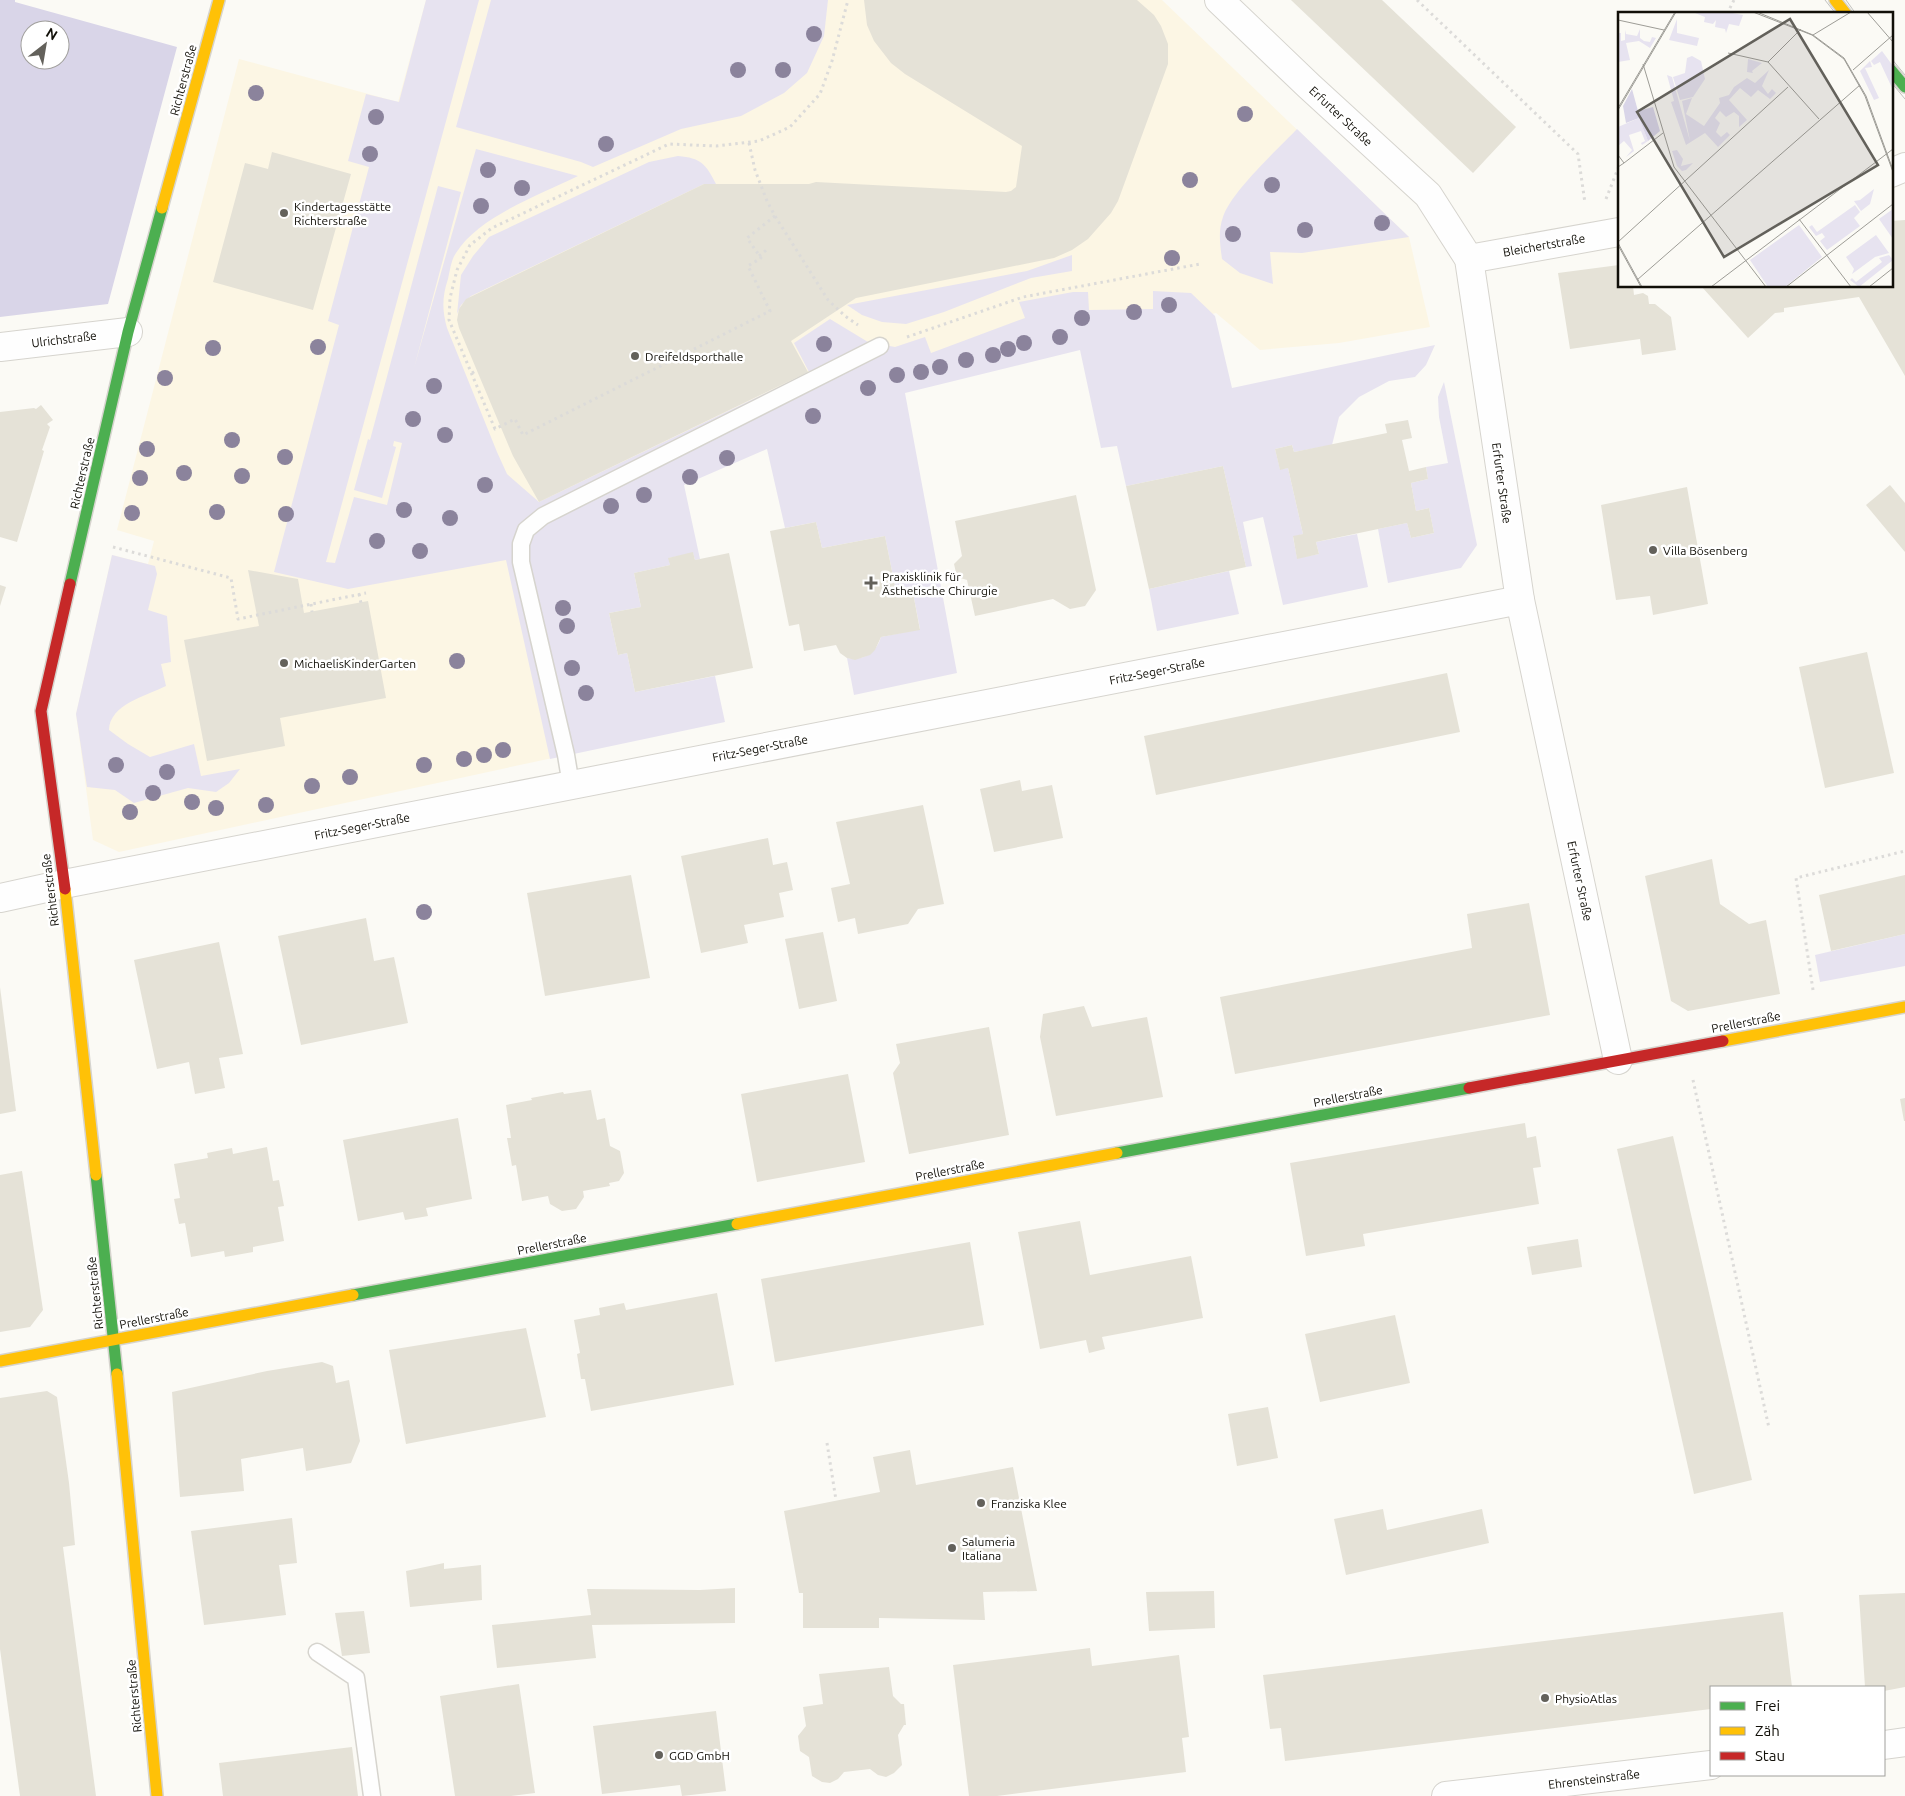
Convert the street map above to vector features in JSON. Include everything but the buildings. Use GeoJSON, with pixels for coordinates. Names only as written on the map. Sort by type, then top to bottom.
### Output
{"type":"FeatureCollection","features":[{"type":"Feature","properties":{"kind":"street","name":"Richterstraße"},"geometry":{"type":"LineString","coordinates":[[157,1796],[114,1340],[64,884],[41,711],[128,332],[219,0]]}},
{"type":"Feature","properties":{"kind":"street","name":"Erfurter Straße"},"geometry":{"type":"LineString","coordinates":[[1219,0],[1428,195],[1469,258],[1520,600],[1618,1060]]}},
{"type":"Feature","properties":{"kind":"street"},"geometry":{"type":"LineString","coordinates":[[1835,0],[1844,12]]}},
{"type":"Feature","properties":{"kind":"street"},"geometry":{"type":"LineString","coordinates":[[1892,71],[1905,87]]}},
{"type":"Feature","properties":{"kind":"street"},"geometry":{"type":"LineString","coordinates":[[1892,174],[1905,167]]}},
{"type":"Feature","properties":{"kind":"street","name":"Bleichertstraße"},"geometry":{"type":"LineString","coordinates":[[1469,258],[1618,232]]}},
{"type":"Feature","properties":{"kind":"street","name":"Ulrichstraße"},"geometry":{"type":"LineString","coordinates":[[0,347],[128,332]]}},
{"type":"Feature","properties":{"kind":"street","name":"Fritz-Seger-Straße"},"geometry":{"type":"LineString","coordinates":[[0,898],[1520,600]]}},
{"type":"Feature","properties":{"kind":"street","name":"Prellerstraße"},"geometry":{"type":"LineString","coordinates":[[0,1361],[1905,1006]]}},
{"type":"Feature","properties":{"kind":"street"},"geometry":{"type":"LineString","coordinates":[[1885,1745],[1905,1742]]}},
{"type":"Feature","properties":{"kind":"street","name":"Ehrensteinstraße"},"geometry":{"type":"LineString","coordinates":[[1446,1796],[1710,1765]]}},
{"type":"Feature","properties":{"kind":"lane"},"geometry":{"type":"LineString","coordinates":[[571,785],[521,562],[521,544],[526,530],[543,516],[587,493],[880,346]]}},
{"type":"Feature","properties":{"kind":"lane"},"geometry":{"type":"LineString","coordinates":[[317,1652],[356,1678],[372,1796]]}},
{"type":"Feature","properties":{"kind":"path"},"geometry":{"type":"LineString","coordinates":[[769,248],[759,256],[761,258],[748,266],[770,311],[523,435],[515,419],[495,429],[449,320],[450,298],[457,270],[470,245],[492,228],[669,144],[716,146],[758,141],[790,127],[820,94],[832,61],[848,0]]}},
{"type":"Feature","properties":{"kind":"path"},"geometry":{"type":"LineString","coordinates":[[1417,0],[1578,154],[1586,205]]}},
{"type":"Feature","properties":{"kind":"path"},"geometry":{"type":"LineString","coordinates":[[1729,12],[1734,0]]}},
{"type":"Feature","properties":{"kind":"path"},"geometry":{"type":"LineString","coordinates":[[749,142],[755,170],[775,216],[828,300],[845,316],[863,327]]}},
{"type":"Feature","properties":{"kind":"path"},"geometry":{"type":"LineString","coordinates":[[1604,203],[1618,168]]}},
{"type":"Feature","properties":{"kind":"path"},"geometry":{"type":"LineString","coordinates":[[759,256],[746,238],[775,216]]}},
{"type":"Feature","properties":{"kind":"path"},"geometry":{"type":"LineString","coordinates":[[880,346],[1023,297],[1200,264]]}},
{"type":"Feature","properties":{"kind":"path"},"geometry":{"type":"LineString","coordinates":[[472,373],[476,370]]}},
{"type":"Feature","properties":{"kind":"path"},"geometry":{"type":"LineString","coordinates":[[81,538],[231,578],[238,619],[366,593]]}},
{"type":"Feature","properties":{"kind":"path"},"geometry":{"type":"LineString","coordinates":[[359,594],[361,603]]}},
{"type":"Feature","properties":{"kind":"path"},"geometry":{"type":"LineString","coordinates":[[311,604],[312,612]]}},
{"type":"Feature","properties":{"kind":"path"},"geometry":{"type":"LineString","coordinates":[[1818,1023],[1796,878],[1905,851]]}},
{"type":"Feature","properties":{"kind":"path"},"geometry":{"type":"LineString","coordinates":[[1686,1048],[1769,1428]]}},
{"type":"Feature","properties":{"kind":"path"},"geometry":{"type":"LineString","coordinates":[[828,1443],[836,1500]]}},
{"type":"Feature","properties":{"kind":"shaded area"},"geometry":{"type":"Polygon","coordinates":[[[0,0],[15,0],[15,2],[177,47],[108,304],[0,317],[0,0]]]}},
{"type":"Feature","properties":{"kind":"shaded area"},"geometry":{"type":"Polygon","coordinates":[[[426,0],[1162,0],[1409,237],[1430,327],[1339,343],[1260,350],[1216,313],[888,395],[557,540],[580,752],[119,852],[93,840],[76,714],[112,555],[148,564],[154,541],[117,530],[239,59],[398,102],[426,0]]]}},
{"type":"Feature","properties":{"kind":"shaded area"},"geometry":{"type":"Polygon","coordinates":[[[426,0],[479,0],[326,562],[335,563],[354,497],[387,505],[402,443],[394,441],[393,446],[396,447],[382,498],[354,490],[368,439],[370,440],[438,186],[461,192],[414,368],[476,149],[578,176],[511,208],[479,228],[466,240],[453,259],[444,298],[444,315],[447,328],[507,474],[539,502],[809,372],[794,343],[830,319],[868,342],[895,347],[925,337],[931,353],[1025,318],[1019,302],[1073,292],[1088,292],[1089,310],[1153,309],[1153,291],[1191,293],[1215,316],[1232,388],[1435,345],[1426,365],[1415,377],[1389,381],[1359,397],[1339,417],[1332,445],[1294,452],[1292,445],[1275,449],[1280,469],[1288,468],[1303,534],[1293,537],[1297,558],[1319,554],[1316,542],[1357,534],[1368,587],[1283,605],[1263,517],[1243,522],[1252,566],[1246,567],[1223,466],[1126,486],[1117,446],[1101,448],[1080,350],[905,393],[957,673],[854,695],[847,658],[853,659],[869,655],[879,643],[881,637],[920,629],[913,593],[897,596],[885,536],[822,548],[816,522],[785,528],[767,449],[684,485],[700,559],[695,560],[693,553],[669,558],[670,565],[634,573],[641,607],[609,613],[618,655],[627,653],[635,692],[715,676],[725,722],[550,759],[506,560],[348,589],[274,572],[339,325],[328,321],[369,167],[348,161],[366,94],[399,102],[426,0]]]}},
{"type":"Feature","properties":{"kind":"shaded area"},"geometry":{"type":"Polygon","coordinates":[[[491,0],[828,0],[824,36],[807,73],[784,93],[741,116],[681,129],[593,167],[456,127],[491,0]]]}},
{"type":"Feature","properties":{"kind":"shaded area"},"geometry":{"type":"Polygon","coordinates":[[[1297,129],[1409,237],[1302,253],[1270,252],[1273,284],[1240,273],[1222,259],[1220,227],[1228,207],[1245,183],[1297,129]]]}},
{"type":"Feature","properties":{"kind":"shaded area"},"geometry":{"type":"Polygon","coordinates":[[[678,156],[692,158],[702,163],[716,184],[704,184],[471,296],[461,305],[457,314],[461,275],[473,256],[489,237],[649,162],[678,156]]]}},
{"type":"Feature","properties":{"kind":"shaded area"},"geometry":{"type":"Polygon","coordinates":[[[1072,255],[1072,271],[1031,278],[944,312],[906,324],[882,322],[862,315],[847,305],[1027,271],[1072,255]]]}},
{"type":"Feature","properties":{"kind":"shaded area"},"geometry":{"type":"Polygon","coordinates":[[[1444,382],[1477,545],[1461,568],[1388,583],[1378,529],[1407,523],[1411,538],[1434,533],[1429,508],[1416,511],[1411,483],[1428,479],[1426,467],[1448,463],[1439,417],[1438,397],[1444,382]]]}},
{"type":"Feature","properties":{"kind":"shaded area"},"geometry":{"type":"Polygon","coordinates":[[[112,555],[155,566],[157,574],[148,610],[167,616],[171,662],[161,664],[166,686],[139,697],[122,707],[111,721],[109,730],[150,757],[194,744],[201,776],[240,769],[229,783],[216,792],[188,788],[134,803],[115,790],[87,787],[76,714],[112,555]]]}},
{"type":"Feature","properties":{"kind":"shaded area"},"geometry":{"type":"Polygon","coordinates":[[[1229,571],[1239,614],[1157,631],[1149,589],[1229,571]]]}},
{"type":"Feature","properties":{"kind":"shaded area"},"geometry":{"type":"Polygon","coordinates":[[[1905,934],[1905,966],[1820,982],[1815,955],[1905,934]]]}},
{"type":"Feature","properties":{"kind":"tram line"},"geometry":{"type":"LineString","coordinates":[[1825,0],[1834,12]]}},
{"type":"Feature","properties":{"kind":"tram line"},"geometry":{"type":"LineString","coordinates":[[1846,0],[1855,12]]}},
{"type":"Feature","properties":{"kind":"tram line"},"geometry":{"type":"LineString","coordinates":[[1892,59],[1905,75]]}},
{"type":"Feature","properties":{"kind":"tram line"},"geometry":{"type":"LineString","coordinates":[[1892,83],[1905,99]]}},
{"type":"Feature","properties":{"kind":"traffic: fast"},"geometry":{"type":"LineString","coordinates":[[1892,71],[1905,87]]}},
{"type":"Feature","properties":{"kind":"traffic: fast"},"geometry":{"type":"LineString","coordinates":[[70,584],[128,332],[162,208]]}},
{"type":"Feature","properties":{"kind":"traffic: fast"},"geometry":{"type":"LineString","coordinates":[[1117,1153],[1469,1088]]}},
{"type":"Feature","properties":{"kind":"traffic: fast"},"geometry":{"type":"LineString","coordinates":[[96,1175],[117,1374]]}},
{"type":"Feature","properties":{"kind":"traffic: fast"},"geometry":{"type":"LineString","coordinates":[[353,1295],[737,1224]]}},
{"type":"Feature","properties":{"kind":"traffic: slow"},"geometry":{"type":"LineString","coordinates":[[162,208],[219,0]]}},
{"type":"Feature","properties":{"kind":"traffic: slow"},"geometry":{"type":"LineString","coordinates":[[1835,0],[1844,12]]}},
{"type":"Feature","properties":{"kind":"traffic: slow"},"geometry":{"type":"LineString","coordinates":[[65,889],[96,1175]]}},
{"type":"Feature","properties":{"kind":"traffic: slow"},"geometry":{"type":"LineString","coordinates":[[1723,1041],[1905,1007]]}},
{"type":"Feature","properties":{"kind":"traffic: slow"},"geometry":{"type":"LineString","coordinates":[[737,1224],[1117,1153]]}},
{"type":"Feature","properties":{"kind":"traffic: slow"},"geometry":{"type":"LineString","coordinates":[[0,1361],[353,1295]]}},
{"type":"Feature","properties":{"kind":"traffic: slow"},"geometry":{"type":"LineString","coordinates":[[117,1374],[157,1796]]}},
{"type":"Feature","properties":{"kind":"traffic: jam"},"geometry":{"type":"LineString","coordinates":[[65,889],[41,711],[70,584]]}},
{"type":"Feature","properties":{"kind":"traffic: jam"},"geometry":{"type":"LineString","coordinates":[[1469,1088],[1723,1041]]}},
{"type":"Feature","properties":{"kind":"place","name":"Kindertagesstätte Richterstraße"},"geometry":{"type":"Point","coordinates":[284,213]}},
{"type":"Feature","properties":{"kind":"place","name":"Dreifeldsporthalle"},"geometry":{"type":"Point","coordinates":[635,356]}},
{"type":"Feature","properties":{"kind":"place","name":"Villa Bösenberg"},"geometry":{"type":"Point","coordinates":[1653,550]}},
{"type":"Feature","properties":{"kind":"place","name":"Praxisklinik für Ästhetische Chirurgie"},"geometry":{"type":"Point","coordinates":[871,583]}},
{"type":"Feature","properties":{"kind":"place","name":"MichaelisKinderGarten"},"geometry":{"type":"Point","coordinates":[284,663]}},
{"type":"Feature","properties":{"kind":"place","name":"Franziska Klee"},"geometry":{"type":"Point","coordinates":[981,1503]}},
{"type":"Feature","properties":{"kind":"place","name":"Salumeria Italiana"},"geometry":{"type":"Point","coordinates":[952,1548]}},
{"type":"Feature","properties":{"kind":"place","name":"PhysioAtlas"},"geometry":{"type":"Point","coordinates":[1545,1698]}},
{"type":"Feature","properties":{"kind":"place","name":"GGD GmbH"},"geometry":{"type":"Point","coordinates":[659,1755]}}]}
